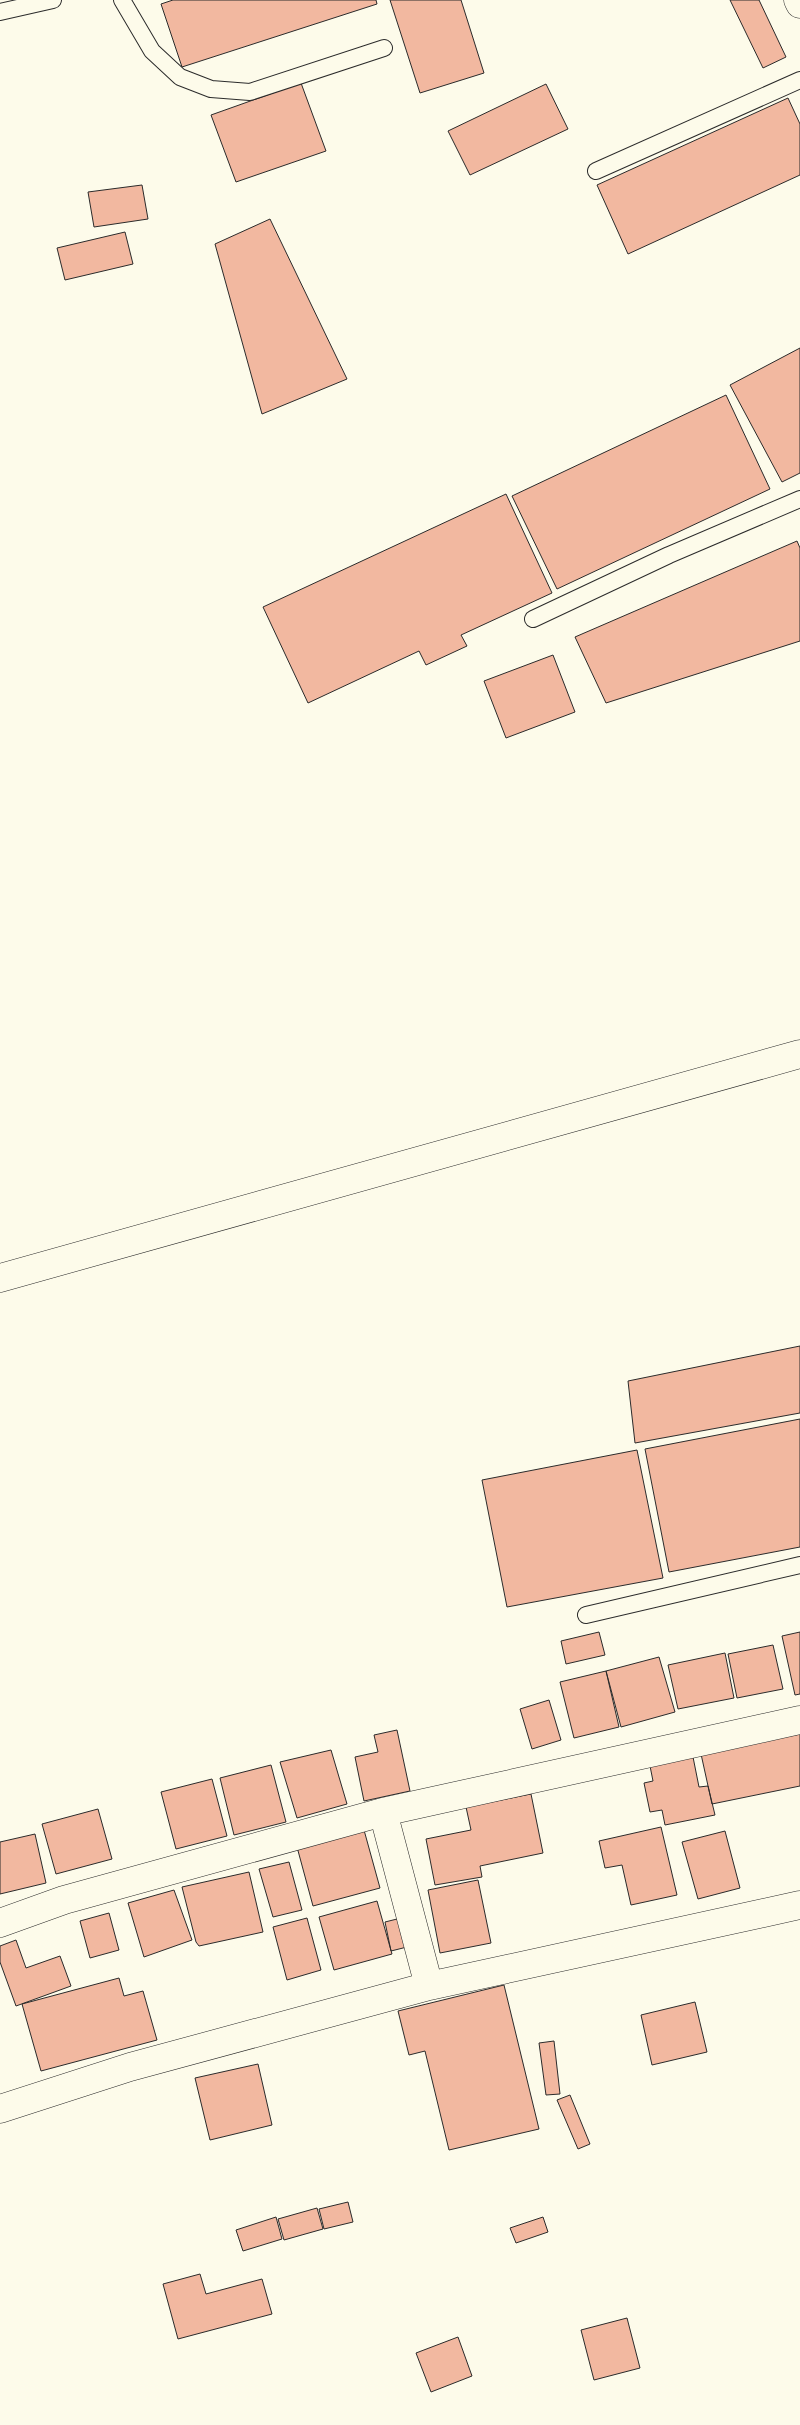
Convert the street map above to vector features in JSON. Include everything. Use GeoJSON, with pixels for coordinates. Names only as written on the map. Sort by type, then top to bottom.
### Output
{"type":"FeatureCollection","features":[{"type":"Feature","properties":{"kind":"street"},"geometry":{"type":"LineString","coordinates":[[798,0],[800,4]]}},
{"type":"Feature","properties":{"kind":"street"},"geometry":{"type":"LineString","coordinates":[[0,1278],[800,1054]]}},
{"type":"Feature","properties":{"kind":"street"},"geometry":{"type":"LineString","coordinates":[[0,1923],[64,1900],[383,1812],[800,1720]]}},
{"type":"Feature","properties":{"kind":"street"},"geometry":{"type":"LineString","coordinates":[[383,1812],[430,1986]]}},
{"type":"Feature","properties":{"kind":"street"},"geometry":{"type":"LineString","coordinates":[[0,2109],[130,2067],[430,1986],[800,1905]]}},
{"type":"Feature","properties":{"kind":"lane"},"geometry":{"type":"LineString","coordinates":[[0,12],[53,0]]}},
{"type":"Feature","properties":{"kind":"lane"},"geometry":{"type":"LineString","coordinates":[[122,0],[152,51],[180,77],[211,89],[250,92],[384,48]]}},
{"type":"Feature","properties":{"kind":"lane"},"geometry":{"type":"LineString","coordinates":[[596,171],[800,80]]}},
{"type":"Feature","properties":{"kind":"lane"},"geometry":{"type":"LineString","coordinates":[[533,619],[669,555],[800,499]]}},
{"type":"Feature","properties":{"kind":"lane"},"geometry":{"type":"LineString","coordinates":[[586,1615],[800,1566]]}},
{"type":"Feature","properties":{"kind":"building"},"geometry":{"type":"Polygon","coordinates":[[[173,0],[376,0],[377,4],[182,67],[161,4],[173,0]]]}},
{"type":"Feature","properties":{"kind":"building"},"geometry":{"type":"Polygon","coordinates":[[[390,0],[461,0],[484,73],[420,93],[390,0]]]}},
{"type":"Feature","properties":{"kind":"building"},"geometry":{"type":"Polygon","coordinates":[[[730,0],[759,0],[786,57],[763,68],[730,0]]]}},
{"type":"Feature","properties":{"kind":"building"},"geometry":{"type":"Polygon","coordinates":[[[301,83],[326,151],[236,182],[211,115],[301,83]]]}},
{"type":"Feature","properties":{"kind":"building"},"geometry":{"type":"Polygon","coordinates":[[[546,84],[568,129],[470,175],[448,131],[546,84]]]}},
{"type":"Feature","properties":{"kind":"building"},"geometry":{"type":"Polygon","coordinates":[[[788,98],[800,124],[800,175],[628,254],[597,185],[788,98]]]}},
{"type":"Feature","properties":{"kind":"building"},"geometry":{"type":"Polygon","coordinates":[[[142,185],[148,219],[94,227],[88,192],[142,185]]]}},
{"type":"Feature","properties":{"kind":"building"},"geometry":{"type":"Polygon","coordinates":[[[270,219],[347,379],[262,414],[215,244],[270,219]]]}},
{"type":"Feature","properties":{"kind":"building"},"geometry":{"type":"Polygon","coordinates":[[[125,232],[133,264],[65,280],[57,248],[125,232]]]}},
{"type":"Feature","properties":{"kind":"building"},"geometry":{"type":"Polygon","coordinates":[[[800,348],[800,473],[782,482],[730,385],[800,348]]]}},
{"type":"Feature","properties":{"kind":"building"},"geometry":{"type":"Polygon","coordinates":[[[726,395],[770,489],[557,589],[512,496],[726,395]]]}},
{"type":"Feature","properties":{"kind":"building"},"geometry":{"type":"Polygon","coordinates":[[[506,494],[552,593],[461,635],[467,646],[426,665],[419,651],[308,703],[263,607],[506,494]]]}},
{"type":"Feature","properties":{"kind":"building"},"geometry":{"type":"Polygon","coordinates":[[[797,541],[800,548],[800,641],[606,703],[575,637],[797,541]]]}},
{"type":"Feature","properties":{"kind":"building"},"geometry":{"type":"Polygon","coordinates":[[[553,655],[575,712],[506,738],[484,681],[553,655]]]}},
{"type":"Feature","properties":{"kind":"building"},"geometry":{"type":"Polygon","coordinates":[[[800,1346],[800,1413],[635,1443],[628,1381],[800,1346]]]}},
{"type":"Feature","properties":{"kind":"building"},"geometry":{"type":"Polygon","coordinates":[[[800,1419],[800,1547],[669,1572],[645,1449],[800,1419]]]}},
{"type":"Feature","properties":{"kind":"building"},"geometry":{"type":"Polygon","coordinates":[[[637,1450],[663,1578],[507,1607],[482,1480],[637,1450]]]}},
{"type":"Feature","properties":{"kind":"building"},"geometry":{"type":"Polygon","coordinates":[[[599,1632],[605,1655],[566,1664],[561,1641],[599,1632]]]}},
{"type":"Feature","properties":{"kind":"building"},"geometry":{"type":"Polygon","coordinates":[[[800,1632],[800,1694],[795,1695],[782,1636],[800,1632]]]}},
{"type":"Feature","properties":{"kind":"building"},"geometry":{"type":"Polygon","coordinates":[[[773,1645],[783,1689],[737,1698],[728,1654],[773,1645]]]}},
{"type":"Feature","properties":{"kind":"building"},"geometry":{"type":"Polygon","coordinates":[[[725,1653],[734,1698],[678,1709],[668,1665],[725,1653]]]}},
{"type":"Feature","properties":{"kind":"building"},"geometry":{"type":"Polygon","coordinates":[[[659,1657],[675,1712],[621,1727],[606,1671],[659,1657]]]}},
{"type":"Feature","properties":{"kind":"building"},"geometry":{"type":"Polygon","coordinates":[[[606,1671],[619,1727],[574,1738],[560,1682],[606,1671]]]}},
{"type":"Feature","properties":{"kind":"building"},"geometry":{"type":"Polygon","coordinates":[[[549,1700],[561,1740],[532,1749],[520,1709],[549,1700]]]}},
{"type":"Feature","properties":{"kind":"building"},"geometry":{"type":"Polygon","coordinates":[[[397,1730],[410,1791],[364,1801],[355,1757],[378,1752],[374,1735],[397,1730]]]}},
{"type":"Feature","properties":{"kind":"building"},"geometry":{"type":"Polygon","coordinates":[[[800,1734],[800,1786],[712,1804],[701,1754],[800,1734]]]}},
{"type":"Feature","properties":{"kind":"building"},"geometry":{"type":"Polygon","coordinates":[[[331,1750],[347,1804],[297,1818],[280,1762],[331,1750]]]}},
{"type":"Feature","properties":{"kind":"building"},"geometry":{"type":"Polygon","coordinates":[[[693,1757],[699,1787],[708,1786],[715,1815],[665,1825],[662,1810],[650,1812],[644,1783],[653,1781],[650,1766],[693,1757]]]}},
{"type":"Feature","properties":{"kind":"building"},"geometry":{"type":"Polygon","coordinates":[[[271,1765],[286,1822],[234,1835],[220,1778],[271,1765]]]}},
{"type":"Feature","properties":{"kind":"building"},"geometry":{"type":"Polygon","coordinates":[[[212,1779],[227,1836],[176,1849],[161,1792],[212,1779]]]}},
{"type":"Feature","properties":{"kind":"building"},"geometry":{"type":"Polygon","coordinates":[[[531,1794],[543,1853],[480,1866],[482,1877],[435,1885],[426,1839],[471,1830],[466,1807],[531,1794]]]}},
{"type":"Feature","properties":{"kind":"building"},"geometry":{"type":"Polygon","coordinates":[[[98,1809],[112,1859],[56,1874],[42,1824],[98,1809]]]}},
{"type":"Feature","properties":{"kind":"building"},"geometry":{"type":"Polygon","coordinates":[[[661,1827],[677,1895],[631,1905],[622,1865],[605,1868],[599,1841],[661,1827]]]}},
{"type":"Feature","properties":{"kind":"building"},"geometry":{"type":"Polygon","coordinates":[[[364,1830],[380,1888],[313,1906],[297,1847],[364,1830]]]}},
{"type":"Feature","properties":{"kind":"building"},"geometry":{"type":"Polygon","coordinates":[[[725,1831],[740,1888],[698,1899],[682,1842],[725,1831]]]}},
{"type":"Feature","properties":{"kind":"building"},"geometry":{"type":"Polygon","coordinates":[[[35,1834],[46,1883],[0,1894],[0,1842],[35,1834]]]}},
{"type":"Feature","properties":{"kind":"building"},"geometry":{"type":"Polygon","coordinates":[[[289,1862],[302,1910],[273,1917],[259,1869],[289,1862]]]}},
{"type":"Feature","properties":{"kind":"building"},"geometry":{"type":"Polygon","coordinates":[[[249,1872],[263,1932],[199,1946],[196,1942],[182,1887],[249,1872]]]}},
{"type":"Feature","properties":{"kind":"building"},"geometry":{"type":"Polygon","coordinates":[[[478,1880],[491,1943],[440,1953],[428,1890],[478,1880]]]}},
{"type":"Feature","properties":{"kind":"building"},"geometry":{"type":"Polygon","coordinates":[[[174,1890],[192,1940],[144,1957],[128,1903],[174,1890]]]}},
{"type":"Feature","properties":{"kind":"building"},"geometry":{"type":"Polygon","coordinates":[[[377,1901],[392,1954],[334,1970],[319,1917],[377,1901]]]}},
{"type":"Feature","properties":{"kind":"building"},"geometry":{"type":"Polygon","coordinates":[[[109,1913],[119,1950],[90,1958],[80,1921],[109,1913]]]}},
{"type":"Feature","properties":{"kind":"building"},"geometry":{"type":"Polygon","coordinates":[[[307,1918],[321,1970],[287,1980],[273,1927],[307,1918]]]}},
{"type":"Feature","properties":{"kind":"building"},"geometry":{"type":"Polygon","coordinates":[[[401,1918],[407,1947],[391,1951],[385,1922],[401,1918]]]}},
{"type":"Feature","properties":{"kind":"building"},"geometry":{"type":"Polygon","coordinates":[[[16,1940],[26,1968],[60,1956],[71,1986],[16,2006],[0,1962],[0,1946],[16,1940]]]}},
{"type":"Feature","properties":{"kind":"building"},"geometry":{"type":"Polygon","coordinates":[[[119,1978],[124,1996],[143,1991],[157,2040],[41,2071],[22,2004],[119,1978]]]}},
{"type":"Feature","properties":{"kind":"building"},"geometry":{"type":"Polygon","coordinates":[[[504,1985],[539,2129],[449,2150],[425,2051],[409,2055],[398,2011],[504,1985]]]}},
{"type":"Feature","properties":{"kind":"building"},"geometry":{"type":"Polygon","coordinates":[[[695,2002],[707,2052],[652,2065],[641,2015],[695,2002]]]}},
{"type":"Feature","properties":{"kind":"building"},"geometry":{"type":"Polygon","coordinates":[[[554,2041],[560,2094],[546,2095],[539,2043],[554,2041]]]}},
{"type":"Feature","properties":{"kind":"building"},"geometry":{"type":"Polygon","coordinates":[[[258,2064],[272,2125],[210,2140],[195,2078],[258,2064]]]}},
{"type":"Feature","properties":{"kind":"building"},"geometry":{"type":"Polygon","coordinates":[[[570,2095],[590,2144],[578,2149],[557,2100],[570,2095]]]}},
{"type":"Feature","properties":{"kind":"building"},"geometry":{"type":"Polygon","coordinates":[[[348,2202],[353,2222],[324,2229],[319,2209],[348,2202]]]}},
{"type":"Feature","properties":{"kind":"building"},"geometry":{"type":"Polygon","coordinates":[[[317,2208],[323,2229],[284,2240],[278,2219],[317,2208]]]}},
{"type":"Feature","properties":{"kind":"building"},"geometry":{"type":"Polygon","coordinates":[[[276,2217],[282,2239],[243,2251],[236,2230],[276,2217]]]}},
{"type":"Feature","properties":{"kind":"building"},"geometry":{"type":"Polygon","coordinates":[[[543,2217],[548,2232],[516,2243],[510,2228],[543,2217]]]}},
{"type":"Feature","properties":{"kind":"building"},"geometry":{"type":"Polygon","coordinates":[[[200,2274],[206,2294],[262,2279],[272,2314],[178,2339],[163,2284],[200,2274]]]}},
{"type":"Feature","properties":{"kind":"building"},"geometry":{"type":"Polygon","coordinates":[[[627,2318],[640,2368],[594,2380],[581,2330],[627,2318]]]}},
{"type":"Feature","properties":{"kind":"building"},"geometry":{"type":"Polygon","coordinates":[[[458,2337],[472,2376],[431,2392],[416,2353],[458,2337]]]}}]}
